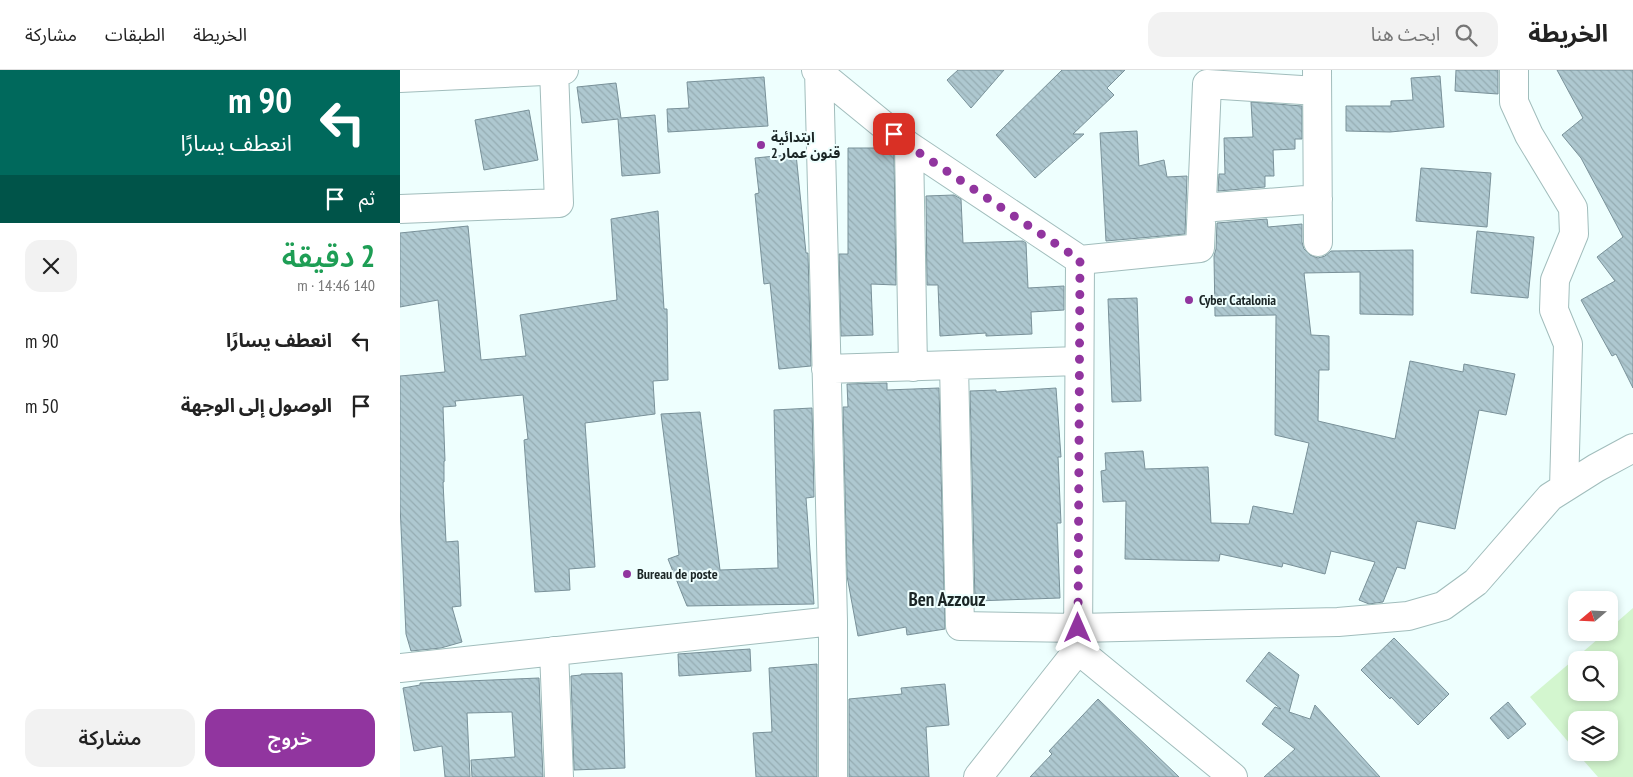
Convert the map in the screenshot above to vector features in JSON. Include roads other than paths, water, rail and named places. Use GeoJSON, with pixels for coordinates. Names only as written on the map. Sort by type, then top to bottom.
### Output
{"type":"FeatureCollection","features":[{"type":"Feature","properties":{"kind":"street"},"geometry":{"type":"LineString","coordinates":[[400,209],[559,203],[554,70]]}},
{"type":"Feature","properties":{"kind":"street"},"geometry":{"type":"LineString","coordinates":[[400,78],[564,70]]}},
{"type":"Feature","properties":{"kind":"street"},"geometry":{"type":"LineString","coordinates":[[818,70],[909,146],[1080,260],[1200,248],[1207,84],[1317,80],[1318,242]]}},
{"type":"Feature","properties":{"kind":"street"},"geometry":{"type":"LineString","coordinates":[[818,70],[833,620],[834,777]]}},
{"type":"Feature","properties":{"kind":"street"},"geometry":{"type":"LineString","coordinates":[[1514,70],[1514,102],[1529,135],[1573,208],[1574,234],[1556,280],[1554,310],[1568,344],[1564,488]]}},
{"type":"Feature","properties":{"kind":"street"},"geometry":{"type":"LineString","coordinates":[[909,146],[913,367]]}},
{"type":"Feature","properties":{"kind":"street"},"geometry":{"type":"LineString","coordinates":[[1202,208],[1318,199]]}},
{"type":"Feature","properties":{"kind":"street"},"geometry":{"type":"LineString","coordinates":[[978,777],[1078,639],[1080,260]]}},
{"type":"Feature","properties":{"kind":"street"},"geometry":{"type":"LineString","coordinates":[[826,369],[1079,361]]}},
{"type":"Feature","properties":{"kind":"street"},"geometry":{"type":"LineString","coordinates":[[954,366],[960,626],[1078,639],[1408,616],[1442,606],[1476,582],[1550,497],[1596,468],[1633,448]]}},
{"type":"Feature","properties":{"kind":"street"},"geometry":{"type":"LineString","coordinates":[[400,668],[833,620]]}},
{"type":"Feature","properties":{"kind":"street"},"geometry":{"type":"LineString","coordinates":[[1078,639],[1233,777]]}},
{"type":"Feature","properties":{"kind":"street"},"geometry":{"type":"LineString","coordinates":[[554,651],[559,777]]}},
{"type":"Feature","properties":{"kind":"place","name":"ابتدائية قنون عمار 2"},"geometry":{"type":"Point","coordinates":[761,145]}},
{"type":"Feature","properties":{"kind":"place","name":"Cyber Catalonia"},"geometry":{"type":"Point","coordinates":[1189,300]}},
{"type":"Feature","properties":{"kind":"place","name":"Bureau de poste"},"geometry":{"type":"Point","coordinates":[627,574]}},
{"type":"Feature","properties":{"kind":"district","name":"Ben Azzouz"},"geometry":{"type":"Point","coordinates":[947,599]}}]}
